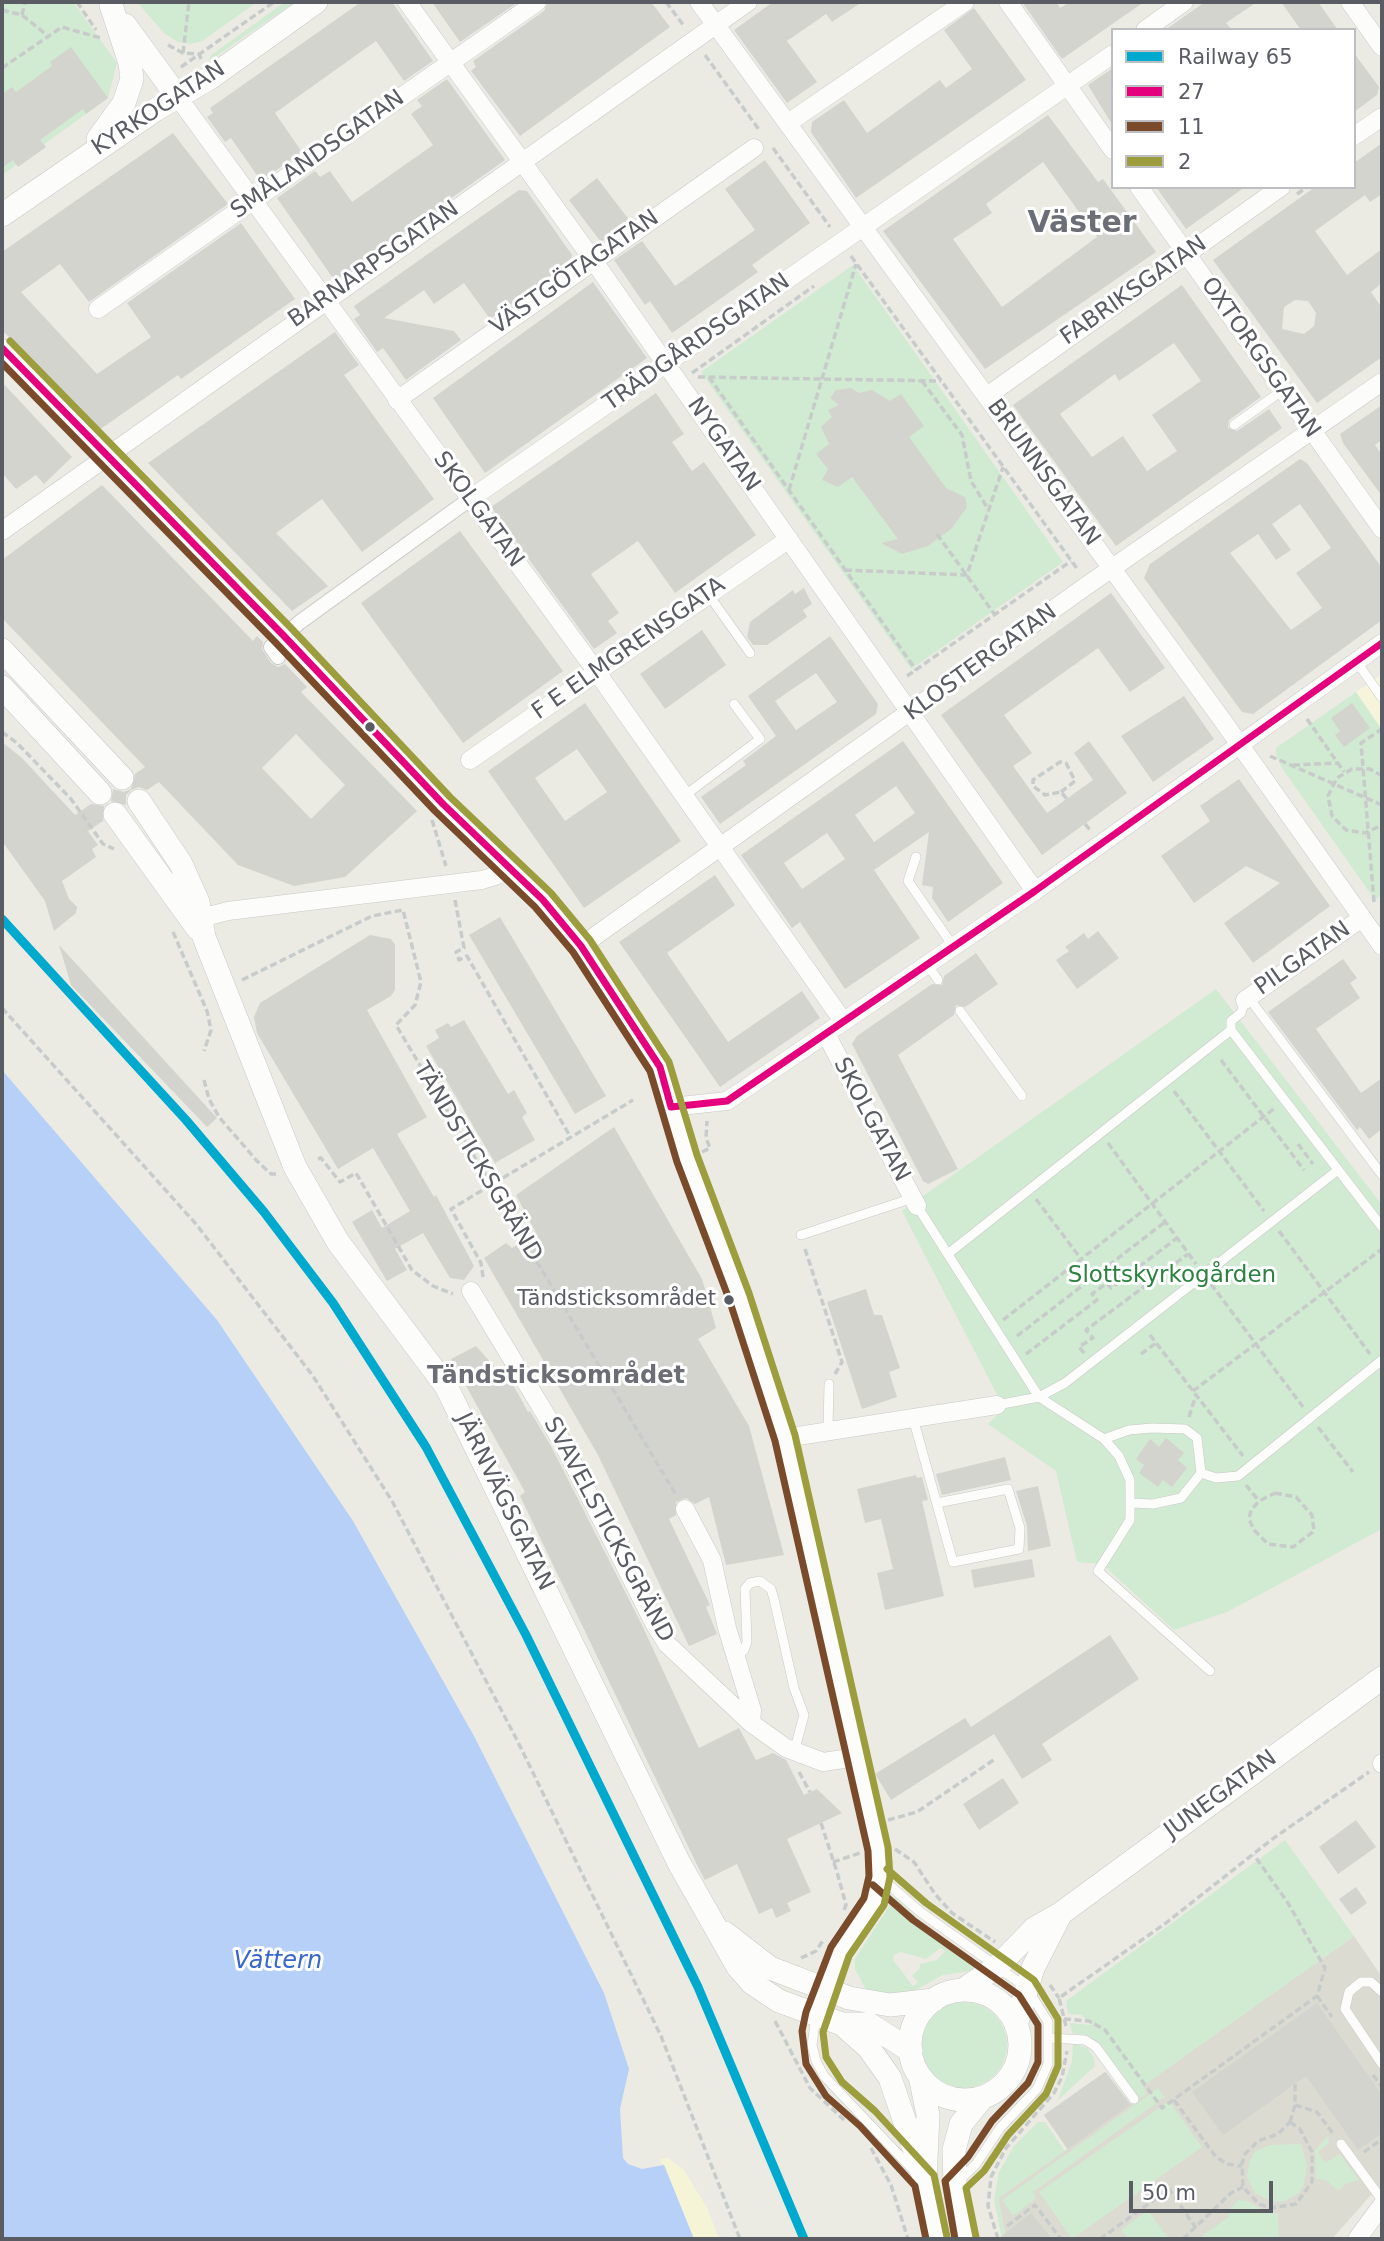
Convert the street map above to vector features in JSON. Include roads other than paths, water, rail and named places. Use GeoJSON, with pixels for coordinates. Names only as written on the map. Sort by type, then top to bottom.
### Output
{"type":"FeatureCollection","features":[{"type":"Feature","properties":{"kind":"street","name":"KYRKOGATAN"},"geometry":{"type":"LineString","coordinates":[[2,215],[177,96],[210,78],[316,2]]}},
{"type":"Feature","properties":{"kind":"street","name":"NYGATAN"},"geometry":{"type":"LineString","coordinates":[[407,2],[593,260],[1035,891]]}},
{"type":"Feature","properties":{"kind":"street","name":"SMÅLANDSGATAN"},"geometry":{"type":"LineString","coordinates":[[98,309],[537,2]]}},
{"type":"Feature","properties":{"kind":"street","name":"BRUNNSGATAN"},"geometry":{"type":"LineString","coordinates":[[699,2],[1240,745],[1368,911],[1382,946]]}},
{"type":"Feature","properties":{"kind":"street","name":"BARNARPSGATAN"},"geometry":{"type":"LineString","coordinates":[[2,531],[324,300],[748,2]]}},
{"type":"Feature","properties":{"kind":"street"},"geometry":{"type":"LineString","coordinates":[[788,123],[965,2]]}},
{"type":"Feature","properties":{"kind":"street"},"geometry":{"type":"LineString","coordinates":[[1008,2],[1111,147]]}},
{"type":"Feature","properties":{"kind":"street"},"geometry":{"type":"LineString","coordinates":[[1148,28],[1184,2]]}},
{"type":"Feature","properties":{"kind":"street"},"geometry":{"type":"LineString","coordinates":[[1350,2],[1382,47]]}},
{"type":"Feature","properties":{"kind":"street","name":"SKOLGATAN"},"geometry":{"type":"LineString","coordinates":[[109,4],[596,671],[843,1021]]}},
{"type":"Feature","properties":{"kind":"street"},"geometry":{"type":"LineString","coordinates":[[78,163],[113,122],[124,103],[132,79],[130,63],[109,4]]}},
{"type":"Feature","properties":{"kind":"street","name":"TRÄDGÅRDSGATAN"},"geometry":{"type":"LineString","coordinates":[[284,636],[470,499],[1111,55]]}},
{"type":"Feature","properties":{"kind":"street"},"geometry":{"type":"LineString","coordinates":[[1356,135],[1382,117]]}},
{"type":"Feature","properties":{"kind":"street","name":"VÄSTGÖTAGATAN"},"geometry":{"type":"LineString","coordinates":[[397,400],[754,148]]}},
{"type":"Feature","properties":{"kind":"street","name":"OXTORGSGATAN"},"geometry":{"type":"LineString","coordinates":[[1140,189],[1382,529]]}},
{"type":"Feature","properties":{"kind":"street","name":"FABRIKSGATAN"},"geometry":{"type":"LineString","coordinates":[[987,396],[1278,189]]}},
{"type":"Feature","properties":{"kind":"street"},"geometry":{"type":"LineString","coordinates":[[2,348],[284,636],[443,804],[514,870],[581,946],[660,1067],[687,1157],[739,1297],[785,1438],[878,1849],[880,1877],[874,1902],[840,1951],[816,2015]]}},
{"type":"Feature","properties":{"kind":"street","name":"KLOSTERGATAN"},"geometry":{"type":"LineString","coordinates":[[581,946],[719,846],[912,713],[1089,584],[1382,382]]}},
{"type":"Feature","properties":{"kind":"street","name":"F E ELMGRENSGATA"},"geometry":{"type":"LineString","coordinates":[[470,760],[789,539]]}},
{"type":"Feature","properties":{"kind":"street"},"geometry":{"type":"LineString","coordinates":[[278,657],[271,647],[284,636]]}},
{"type":"Feature","properties":{"kind":"street"},"geometry":{"type":"LineString","coordinates":[[671,1107],[727,1101],[1035,891],[1382,643]]}},
{"type":"Feature","properties":{"kind":"street"},"geometry":{"type":"LineString","coordinates":[[2,650],[121,778]]}},
{"type":"Feature","properties":{"kind":"street"},"geometry":{"type":"LineString","coordinates":[[2,687],[100,793]]}},
{"type":"Feature","properties":{"kind":"street","name":"JÄRNVÄGSGATAN"},"geometry":{"type":"LineString","coordinates":[[139,801],[181,864],[198,902],[198,923]]}},
{"type":"Feature","properties":{"kind":"street","name":"JÄRNVÄGSGATAN"},"geometry":{"type":"LineString","coordinates":[[115,814],[198,923],[248,1054],[306,1189],[338,1242],[446,1386],[679,1863],[738,1967],[752,1983],[779,2001],[842,2024],[869,2024],[911,2051]]}},
{"type":"Feature","properties":{"kind":"street"},"geometry":{"type":"LineString","coordinates":[[198,923],[228,911],[482,880],[514,870]]}},
{"type":"Feature","properties":{"kind":"street","name":"PILGATAN"},"geometry":{"type":"LineString","coordinates":[[1247,999],[1368,911]]}},
{"type":"Feature","properties":{"kind":"street","name":"SKOLGATAN"},"geometry":{"type":"LineString","coordinates":[[825,1034],[915,1202]]}},
{"type":"Feature","properties":{"kind":"street","name":"SVAVELSTICKSGRÄND"},"geometry":{"type":"LineString","coordinates":[[471,1291],[561,1440],[655,1625],[679,1657],[751,1723],[794,1752],[823,1762],[857,1757]]}},
{"type":"Feature","properties":{"kind":"street"},"geometry":{"type":"LineString","coordinates":[[785,1438],[828,1429],[997,1405]]}},
{"type":"Feature","properties":{"kind":"street"},"geometry":{"type":"LineString","coordinates":[[684,1509],[712,1560],[752,1710],[751,1723]]}},
{"type":"Feature","properties":{"kind":"street","name":"JUNEGATAN"},"geometry":{"type":"LineString","coordinates":[[963,1990],[1003,1959],[1035,1928],[1060,1914],[1382,1678]]}},
{"type":"Feature","properties":{"kind":"street","name":"JUNEGATAN"},"geometry":{"type":"LineString","coordinates":[[1016,2025],[1030,1978],[1060,1914]]}},
{"type":"Feature","properties":{"kind":"street","name":"JÄRNVÄGSGATAN"},"geometry":{"type":"LineString","coordinates":[[717,1926],[769,1968],[825,1989],[869,2004],[890,2006],[934,2000]]}},
{"type":"Feature","properties":{"kind":"street"},"geometry":{"type":"LineString","coordinates":[[920,2076],[928,2085],[948,2097],[971,2099],[1002,2086],[1015,2068],[1020,2046],[1016,2025],[998,2001],[978,1992],[963,1990],[934,2000],[917,2018],[911,2034],[911,2051],[920,2076],[928,2116],[925,2181]]}},
{"type":"Feature","properties":{"kind":"street"},"geometry":{"type":"LineString","coordinates":[[842,2024],[869,2048],[890,2078],[925,2181],[937,2239]]}},
{"type":"Feature","properties":{"kind":"street"},"geometry":{"type":"LineString","coordinates":[[967,2239],[956,2185],[954,2150],[957,2134],[983,2096]]}},
{"type":"Feature","properties":{"kind":"street"},"geometry":{"type":"LineString","coordinates":[[1357,2239],[1382,2203]]}},
{"type":"Feature","properties":{"kind":"lane"},"geometry":{"type":"LineString","coordinates":[[1234,425],[1283,390]]}},
{"type":"Feature","properties":{"kind":"lane"},"geometry":{"type":"LineString","coordinates":[[708,594],[750,653]]}},
{"type":"Feature","properties":{"kind":"lane"},"geometry":{"type":"LineString","coordinates":[[1356,662],[1382,698]]}},
{"type":"Feature","properties":{"kind":"lane"},"geometry":{"type":"LineString","coordinates":[[684,796],[760,738],[734,704]]}},
{"type":"Feature","properties":{"kind":"lane"},"geometry":{"type":"LineString","coordinates":[[916,857],[908,881],[953,946]]}},
{"type":"Feature","properties":{"kind":"lane"},"geometry":{"type":"LineString","coordinates":[[927,964],[938,980]]}},
{"type":"Feature","properties":{"kind":"lane"},"geometry":{"type":"LineString","coordinates":[[1382,1175],[1247,999],[1241,1013],[1231,1021],[1231,1030],[1382,1227]]}},
{"type":"Feature","properties":{"kind":"lane"},"geometry":{"type":"LineString","coordinates":[[960,1011],[1022,1096]]}},
{"type":"Feature","properties":{"kind":"lane"},"geometry":{"type":"LineString","coordinates":[[949,1253],[1231,1030]]}},
{"type":"Feature","properties":{"kind":"lane"},"geometry":{"type":"LineString","coordinates":[[997,1405],[1039,1397],[1065,1383],[1338,1170]]}},
{"type":"Feature","properties":{"kind":"lane"},"geometry":{"type":"LineString","coordinates":[[801,1235],[915,1202],[1039,1397],[1104,1439],[1119,1456],[1130,1480],[1130,1520],[1098,1571],[1209,1671]]}},
{"type":"Feature","properties":{"kind":"lane"},"geometry":{"type":"LineString","coordinates":[[1201,1473],[1216,1478],[1238,1476],[1382,1360]]}},
{"type":"Feature","properties":{"kind":"lane"},"geometry":{"type":"LineString","coordinates":[[828,1429],[829,1384]]}},
{"type":"Feature","properties":{"kind":"lane"},"geometry":{"type":"LineString","coordinates":[[913,1418],[953,1562],[1019,1549],[1020,1528],[1008,1489],[937,1503]]}},
{"type":"Feature","properties":{"kind":"lane"},"geometry":{"type":"LineString","coordinates":[[1104,1439],[1129,1430],[1185,1429],[1197,1438],[1201,1473],[1181,1498],[1162,1504],[1132,1503]]}},
{"type":"Feature","properties":{"kind":"lane"},"geometry":{"type":"LineString","coordinates":[[736,1657],[744,1650],[747,1642],[745,1588],[760,1581],[771,1589],[794,1688],[804,1715],[794,1752]]}},
{"type":"Feature","properties":{"kind":"lane"},"geometry":{"type":"LineString","coordinates":[[880,1877],[919,1911],[1003,1959],[1030,1978],[1048,2022],[1048,2064],[1037,2089],[1000,2128],[976,2164],[956,2185]]}},
{"type":"Feature","properties":{"kind":"lane"},"geometry":{"type":"LineString","coordinates":[[1382,1992],[1371,1982],[1361,1982],[1349,1992],[1345,2008],[1382,2064]]}},
{"type":"Feature","properties":{"kind":"lane"},"geometry":{"type":"LineString","coordinates":[[816,2015],[812,2045],[824,2076],[925,2181]]}},
{"type":"Feature","properties":{"kind":"lane"},"geometry":{"type":"LineString","coordinates":[[1049,2038],[1085,2040],[1096,2048],[1134,2099]]}},
{"type":"Feature","properties":{"kind":"lane"},"geometry":{"type":"LineString","coordinates":[[1340,2144],[1382,2203]]}},
{"type":"Feature","properties":{"kind":"water","name":"Vättern"},"geometry":{"type":"Polygon","coordinates":[[[2,1070],[217,1320],[353,1521],[474,1736],[604,1993],[629,2069],[620,2109],[623,2158],[628,2164],[642,2169],[664,2165],[694,2239],[2,2239],[2,1070]]]}},
{"type":"Feature","properties":{"kind":"rail line","name":"65"},"geometry":{"type":"LineString","coordinates":[[2,919],[186,1120],[264,1212],[333,1303],[426,1447],[526,1635],[698,1987],[804,2239]]}},
{"type":"Feature","properties":{"kind":"place","name":"Tändsticksområdet"},"geometry":{"type":"Point","coordinates":[729,1300]}},
{"type":"Feature","properties":{"kind":"district","name":"Väster"},"geometry":{"type":"Point","coordinates":[1082,224]}},
{"type":"Feature","properties":{"kind":"district","name":"Tändsticksområdet"},"geometry":{"type":"Point","coordinates":[556,1377]}},
{"type":"Feature","properties":{"kind":"park label","name":"Slottskyrkogården"},"geometry":{"type":"Point","coordinates":[1172,1276]}}]}
